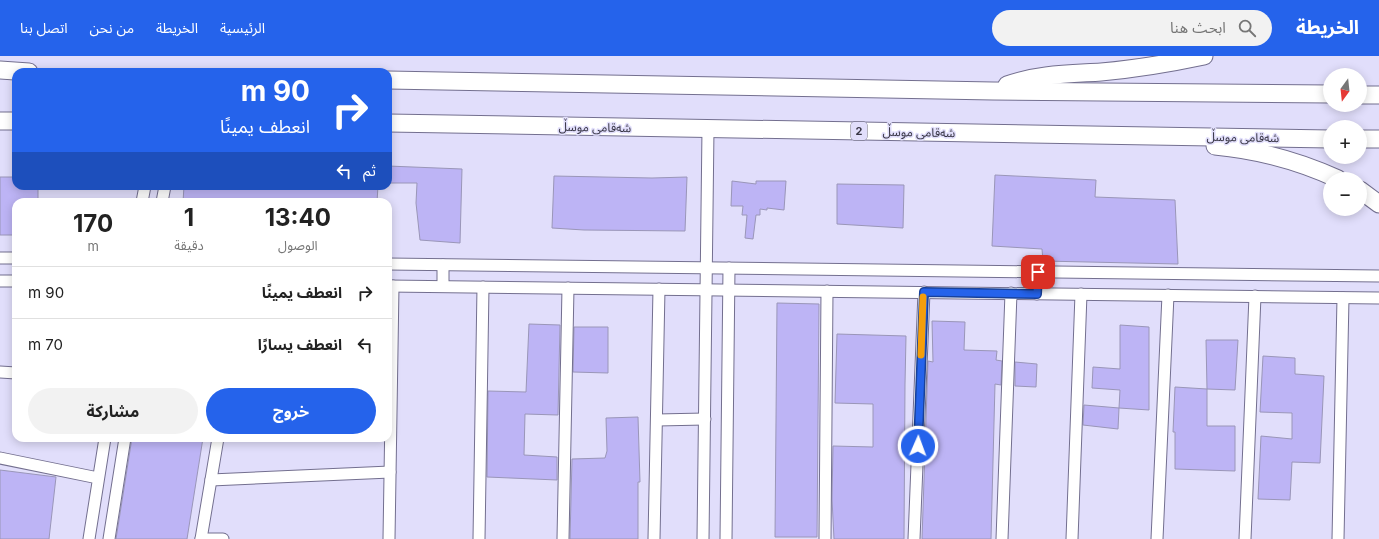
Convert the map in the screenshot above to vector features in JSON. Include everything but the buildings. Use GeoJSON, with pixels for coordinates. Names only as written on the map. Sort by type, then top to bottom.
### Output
{"type":"FeatureCollection","features":[{"type":"Feature","properties":{"kind":"highway"},"geometry":{"type":"LineString","coordinates":[[993,91],[1027,79],[1055,74],[1130,56]]}},
{"type":"Feature","properties":{"kind":"highway"},"geometry":{"type":"LineString","coordinates":[[1055,74],[1118,70],[1178,62],[1204,56]]}},
{"type":"Feature","properties":{"kind":"highway"},"geometry":{"type":"LineString","coordinates":[[0,70],[12,71]]}},
{"type":"Feature","properties":{"kind":"highway"},"geometry":{"type":"LineString","coordinates":[[392,80],[993,91],[1323,94]]}},
{"type":"Feature","properties":{"kind":"highway"},"geometry":{"type":"LineString","coordinates":[[1367,95],[1379,95]]}},
{"type":"Feature","properties":{"kind":"highway"},"geometry":{"type":"LineString","coordinates":[[0,121],[12,121]]}},
{"type":"Feature","properties":{"kind":"highway","name":"شەقامی موسڵ"},"geometry":{"type":"LineString","coordinates":[[392,123],[1323,139]]}},
{"type":"Feature","properties":{"kind":"highway"},"geometry":{"type":"LineString","coordinates":[[1077,135],[1218,146],[1291,161],[1323,172]]}},
{"type":"Feature","properties":{"kind":"highway"},"geometry":{"type":"LineString","coordinates":[[1367,139],[1379,139]]}},
{"type":"Feature","properties":{"kind":"highway"},"geometry":{"type":"LineString","coordinates":[[1367,195],[1379,204]]}},
{"type":"Feature","properties":{"kind":"street"},"geometry":{"type":"LineString","coordinates":[[703,539],[708,129]]}},
{"type":"Feature","properties":{"kind":"street"},"geometry":{"type":"LineString","coordinates":[[0,258],[12,258]]}},
{"type":"Feature","properties":{"kind":"street"},"geometry":{"type":"LineString","coordinates":[[392,264],[1379,276]]}},
{"type":"Feature","properties":{"kind":"street"},"geometry":{"type":"LineString","coordinates":[[443,265],[443,286]]}},
{"type":"Feature","properties":{"kind":"street"},"geometry":{"type":"LineString","coordinates":[[726,539],[729,268]]}},
{"type":"Feature","properties":{"kind":"street"},"geometry":{"type":"LineString","coordinates":[[1037,294],[1038,272]]}},
{"type":"Feature","properties":{"kind":"street"},"geometry":{"type":"LineString","coordinates":[[0,281],[12,281]]}},
{"type":"Feature","properties":{"kind":"street"},"geometry":{"type":"LineString","coordinates":[[392,286],[1379,298]]}},
{"type":"Feature","properties":{"kind":"street"},"geometry":{"type":"LineString","coordinates":[[479,539],[483,287]]}},
{"type":"Feature","properties":{"kind":"street"},"geometry":{"type":"LineString","coordinates":[[563,539],[568,288]]}},
{"type":"Feature","properties":{"kind":"street"},"geometry":{"type":"LineString","coordinates":[[654,539],[660,289]]}},
{"type":"Feature","properties":{"kind":"street"},"geometry":{"type":"LineString","coordinates":[[825,539],[827,291]]}},
{"type":"Feature","properties":{"kind":"street"},"geometry":{"type":"LineString","coordinates":[[914,539],[924,292]]}},
{"type":"Feature","properties":{"kind":"street"},"geometry":{"type":"LineString","coordinates":[[1002,539],[1011,293]]}},
{"type":"Feature","properties":{"kind":"street"},"geometry":{"type":"LineString","coordinates":[[1072,539],[1081,294]]}},
{"type":"Feature","properties":{"kind":"street"},"geometry":{"type":"LineString","coordinates":[[1157,539],[1168,295]]}},
{"type":"Feature","properties":{"kind":"street"},"geometry":{"type":"LineString","coordinates":[[1245,539],[1255,296]]}},
{"type":"Feature","properties":{"kind":"street"},"geometry":{"type":"LineString","coordinates":[[1338,539],[1343,298]]}},
{"type":"Feature","properties":{"kind":"street"},"geometry":{"type":"LineString","coordinates":[[0,372],[12,373]]}},
{"type":"Feature","properties":{"kind":"street"},"geometry":{"type":"LineString","coordinates":[[657,420],[705,419]]}},
{"type":"Feature","properties":{"kind":"street"},"geometry":{"type":"LineString","coordinates":[[89,539],[104,442]]}},
{"type":"Feature","properties":{"kind":"street"},"geometry":{"type":"LineString","coordinates":[[109,539],[124,442]]}},
{"type":"Feature","properties":{"kind":"street"},"geometry":{"type":"LineString","coordinates":[[217,442],[201,539],[223,539]]}},
{"type":"Feature","properties":{"kind":"street"},"geometry":{"type":"LineString","coordinates":[[389,539],[390,442]]}},
{"type":"Feature","properties":{"kind":"street"},"geometry":{"type":"LineString","coordinates":[[0,458],[98,478]]}},
{"type":"Feature","properties":{"kind":"street"},"geometry":{"type":"LineString","coordinates":[[211,480],[390,472]]}},
{"type":"Feature","properties":{"kind":"slow traffic"},"geometry":{"type":"LineString","coordinates":[[921,355],[923,297]]}},
{"type":"Feature","properties":{"kind":"route"},"geometry":{"type":"LineString","coordinates":[[918,446],[924,292],[1037,294],[1038,272]]}}]}
